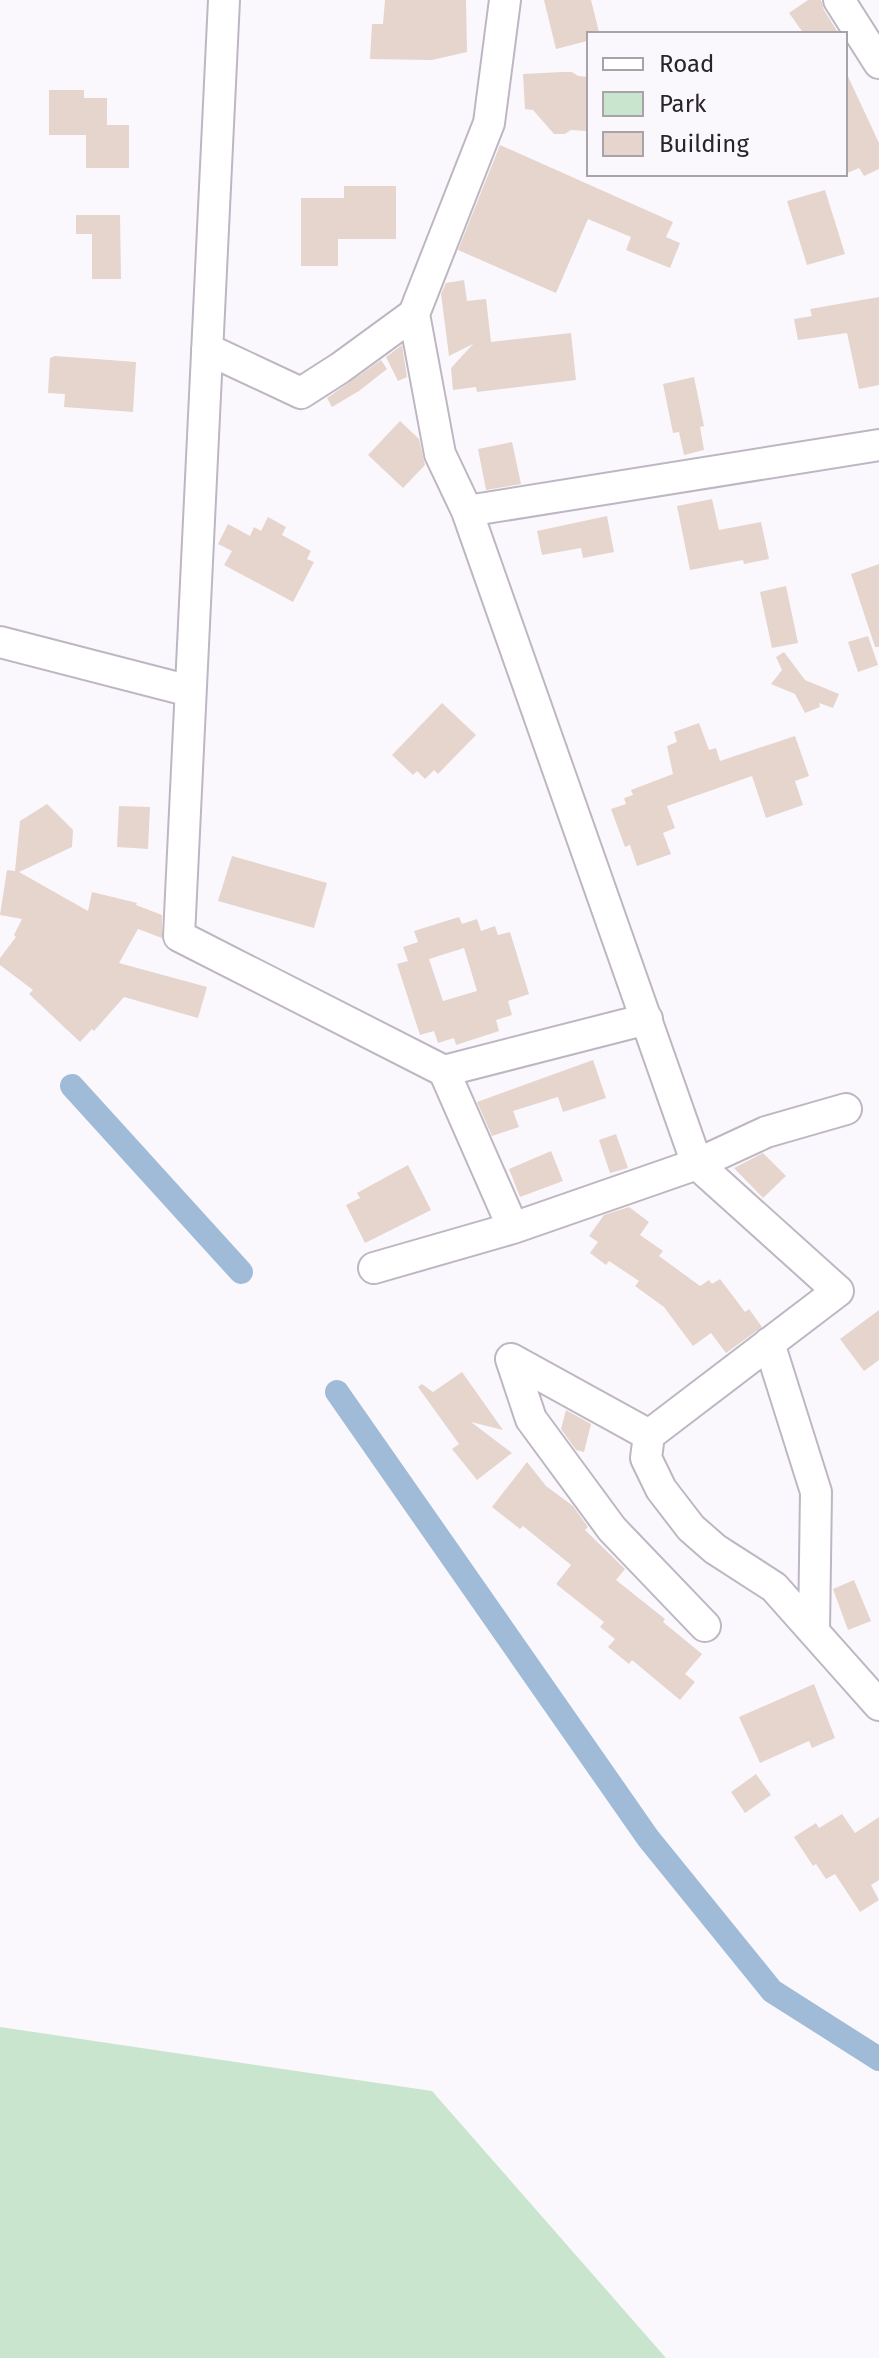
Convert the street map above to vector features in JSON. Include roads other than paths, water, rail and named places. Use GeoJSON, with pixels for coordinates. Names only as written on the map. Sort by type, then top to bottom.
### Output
{"type":"FeatureCollection","features":[{"type":"Feature","properties":{"kind":"street"},"geometry":{"type":"LineString","coordinates":[[224,0],[179,936],[444,1071],[513,1228]]}},
{"type":"Feature","properties":{"kind":"street"},"geometry":{"type":"LineString","coordinates":[[505,0],[489,123],[414,314],[440,454],[467,511],[697,1164],[838,1291],[649,1435],[646,1458],[661,1489],[691,1528],[715,1549],[774,1587],[876,1694]]}},
{"type":"Feature","properties":{"kind":"street"},"geometry":{"type":"LineString","coordinates":[[839,0],[879,63]]}},
{"type":"Feature","properties":{"kind":"street"},"geometry":{"type":"LineString","coordinates":[[207,349],[301,393],[414,314]]}},
{"type":"Feature","properties":{"kind":"street"},"geometry":{"type":"LineString","coordinates":[[467,511],[879,445]]}},
{"type":"Feature","properties":{"kind":"street"},"geometry":{"type":"LineString","coordinates":[[0,642],[190,691]]}},
{"type":"Feature","properties":{"kind":"street"},"geometry":{"type":"LineString","coordinates":[[444,1071],[647,1019]]}},
{"type":"Feature","properties":{"kind":"street"},"geometry":{"type":"LineString","coordinates":[[374,1268],[513,1228],[697,1164],[766,1132],[846,1109]]}},
{"type":"Feature","properties":{"kind":"street"},"geometry":{"type":"LineString","coordinates":[[769,1343],[816,1492],[814,1631]]}},
{"type":"Feature","properties":{"kind":"street"},"geometry":{"type":"LineString","coordinates":[[649,1435],[511,1359],[531,1419],[612,1529],[705,1626]]}},
{"type":"Feature","properties":{"kind":"waterway"},"geometry":{"type":"LineString","coordinates":[[72,1086],[241,1272]]}},
{"type":"Feature","properties":{"kind":"waterway"},"geometry":{"type":"LineString","coordinates":[[337,1392],[648,1838],[772,1991],[879,2059]]}}]}
